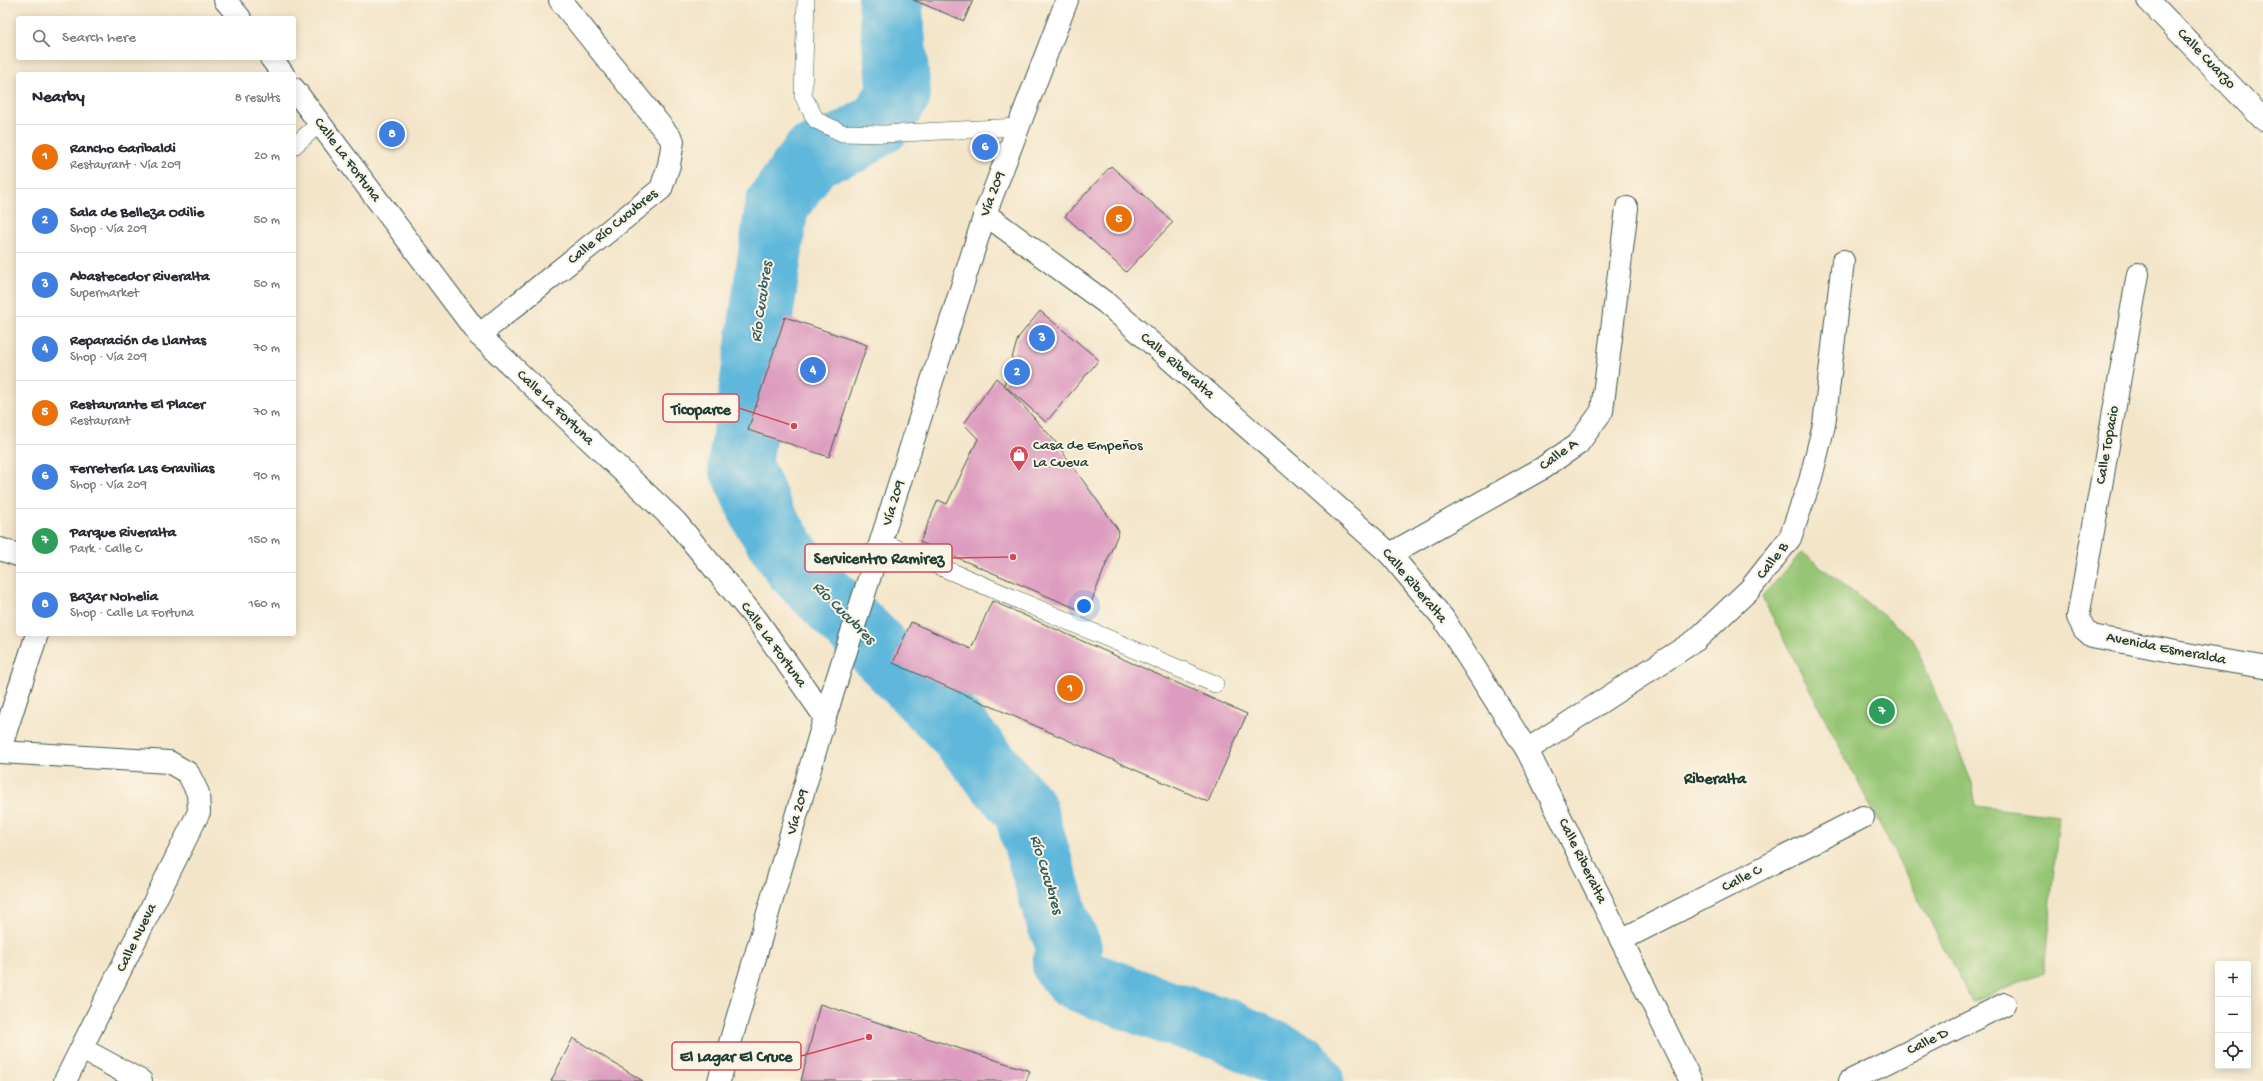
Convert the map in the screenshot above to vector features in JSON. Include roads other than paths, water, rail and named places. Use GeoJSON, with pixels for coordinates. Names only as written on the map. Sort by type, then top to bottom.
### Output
{"type":"FeatureCollection","features":[{"type":"Feature","properties":{"kind":"street"},"geometry":{"type":"LineString","coordinates":[[225,0],[238,16]]}},
{"type":"Feature","properties":{"kind":"street","name":"Calle Río Cucubres"},"geometry":{"type":"LineString","coordinates":[[479,335],[661,189],[669,165],[673,142],[560,0]]}},
{"type":"Feature","properties":{"kind":"street","name":"Vía 209"},"geometry":{"type":"LineString","coordinates":[[719,1081],[825,718],[985,214],[1067,0]]}},
{"type":"Feature","properties":{"kind":"street","name":"Calle Cuarzo"},"geometry":{"type":"LineString","coordinates":[[2148,0],[2263,119]]}},
{"type":"Feature","properties":{"kind":"street"},"geometry":{"type":"LineString","coordinates":[[272,60],[282,72]]}},
{"type":"Feature","properties":{"kind":"street","name":"Calle La Fortuna"},"geometry":{"type":"LineString","coordinates":[[296,92],[479,335],[676,522],[757,620],[825,718]]}},
{"type":"Feature","properties":{"kind":"street","name":"Calle A"},"geometry":{"type":"LineString","coordinates":[[1390,554],[1541,469],[1578,444],[1602,411],[1626,208]]}},
{"type":"Feature","properties":{"kind":"street","name":"Calle Riberalta"},"geometry":{"type":"LineString","coordinates":[[985,214],[1106,303],[1390,554],[1443,618],[1527,750],[1691,1081]]}},
{"type":"Feature","properties":{"kind":"street","name":"Calle B"},"geometry":{"type":"LineString","coordinates":[[1527,750],[1696,640],[1750,590],[1790,538],[1810,481],[1824,425],[1843,261]]}},
{"type":"Feature","properties":{"kind":"street","name":"Calle Topacio"},"geometry":{"type":"LineString","coordinates":[[2078,617],[2138,274]]}},
{"type":"Feature","properties":{"kind":"street"},"geometry":{"type":"LineString","coordinates":[[0,549],[16,554]]}},
{"type":"Feature","properties":{"kind":"street","name":"Avenida Esmeralda"},"geometry":{"type":"LineString","coordinates":[[2078,617],[2084,629],[2092,636],[2208,658],[2263,666]]}},
{"type":"Feature","properties":{"kind":"street"},"geometry":{"type":"LineString","coordinates":[[0,749],[36,636]]}},
{"type":"Feature","properties":{"kind":"street","name":"Calle Nueva"},"geometry":{"type":"LineString","coordinates":[[0,752],[169,762],[188,773],[198,793],[199,812],[65,1081]]}},
{"type":"Feature","properties":{"kind":"street","name":"Calle C"},"geometry":{"type":"LineString","coordinates":[[1621,940],[1863,817]]}},
{"type":"Feature","properties":{"kind":"street","name":"Calle D"},"geometry":{"type":"LineString","coordinates":[[1850,1081],[2006,1004]]}},
{"type":"Feature","properties":{"kind":"street"},"geometry":{"type":"LineString","coordinates":[[82,1049],[142,1081]]}},
{"type":"Feature","properties":{"kind":"lane"},"geometry":{"type":"LineString","coordinates":[[806,0],[803,96],[816,120],[842,133],[883,134],[1018,127]]}},
{"type":"Feature","properties":{"kind":"lane"},"geometry":{"type":"LineString","coordinates":[[296,144],[320,123]]}},
{"type":"Feature","properties":{"kind":"lane"},"geometry":{"type":"LineString","coordinates":[[882,542],[1215,684]]}},
{"type":"Feature","properties":{"kind":"waterway","name":"Río Cucubres"},"geometry":{"type":"LineString","coordinates":[[890,0],[899,94],[880,123],[850,142],[812,156],[777,205],[740,465],[765,520],[796,567],[954,726],[1025,810],[1058,921],[1070,949],[1064,965],[1074,978],[1163,1011],[1225,1030],[1300,1065],[1312,1081]]}},
{"type":"Feature","properties":{"kind":"place","name":"Bazar Nohelia"},"geometry":{"type":"Point","coordinates":[392,134]}},
{"type":"Feature","properties":{"kind":"place","name":"Ferretería Las Gravilias"},"geometry":{"type":"Point","coordinates":[985,147]}},
{"type":"Feature","properties":{"kind":"place","name":"Restaurante El Placer"},"geometry":{"type":"Point","coordinates":[1119,219]}},
{"type":"Feature","properties":{"kind":"place","name":"Abastecedor Riveralta"},"geometry":{"type":"Point","coordinates":[1042,338]}},
{"type":"Feature","properties":{"kind":"place","name":"Reparación de Llantas"},"geometry":{"type":"Point","coordinates":[813,370]}},
{"type":"Feature","properties":{"kind":"place","name":"Sala de Belleza Odilie"},"geometry":{"type":"Point","coordinates":[1017,372]}},
{"type":"Feature","properties":{"kind":"place","name":"Ticoparce"},"geometry":{"type":"Point","coordinates":[794,426]}},
{"type":"Feature","properties":{"kind":"place","name":"Casa de Empeños La Cueva"},"geometry":{"type":"Point","coordinates":[1019,472]}},
{"type":"Feature","properties":{"kind":"place","name":"Servicentro Ramirez"},"geometry":{"type":"Point","coordinates":[1013,557]}},
{"type":"Feature","properties":{"kind":"place","name":"Rancho Garibaldi"},"geometry":{"type":"Point","coordinates":[1070,688]}},
{"type":"Feature","properties":{"kind":"place","name":"Parque Riveralta"},"geometry":{"type":"Point","coordinates":[1882,711]}},
{"type":"Feature","properties":{"kind":"place","name":"El Lagar El Cruce"},"geometry":{"type":"Point","coordinates":[869,1037]}},
{"type":"Feature","properties":{"kind":"district","name":"Riberalta"},"geometry":{"type":"Point","coordinates":[1715,780]}}]}
